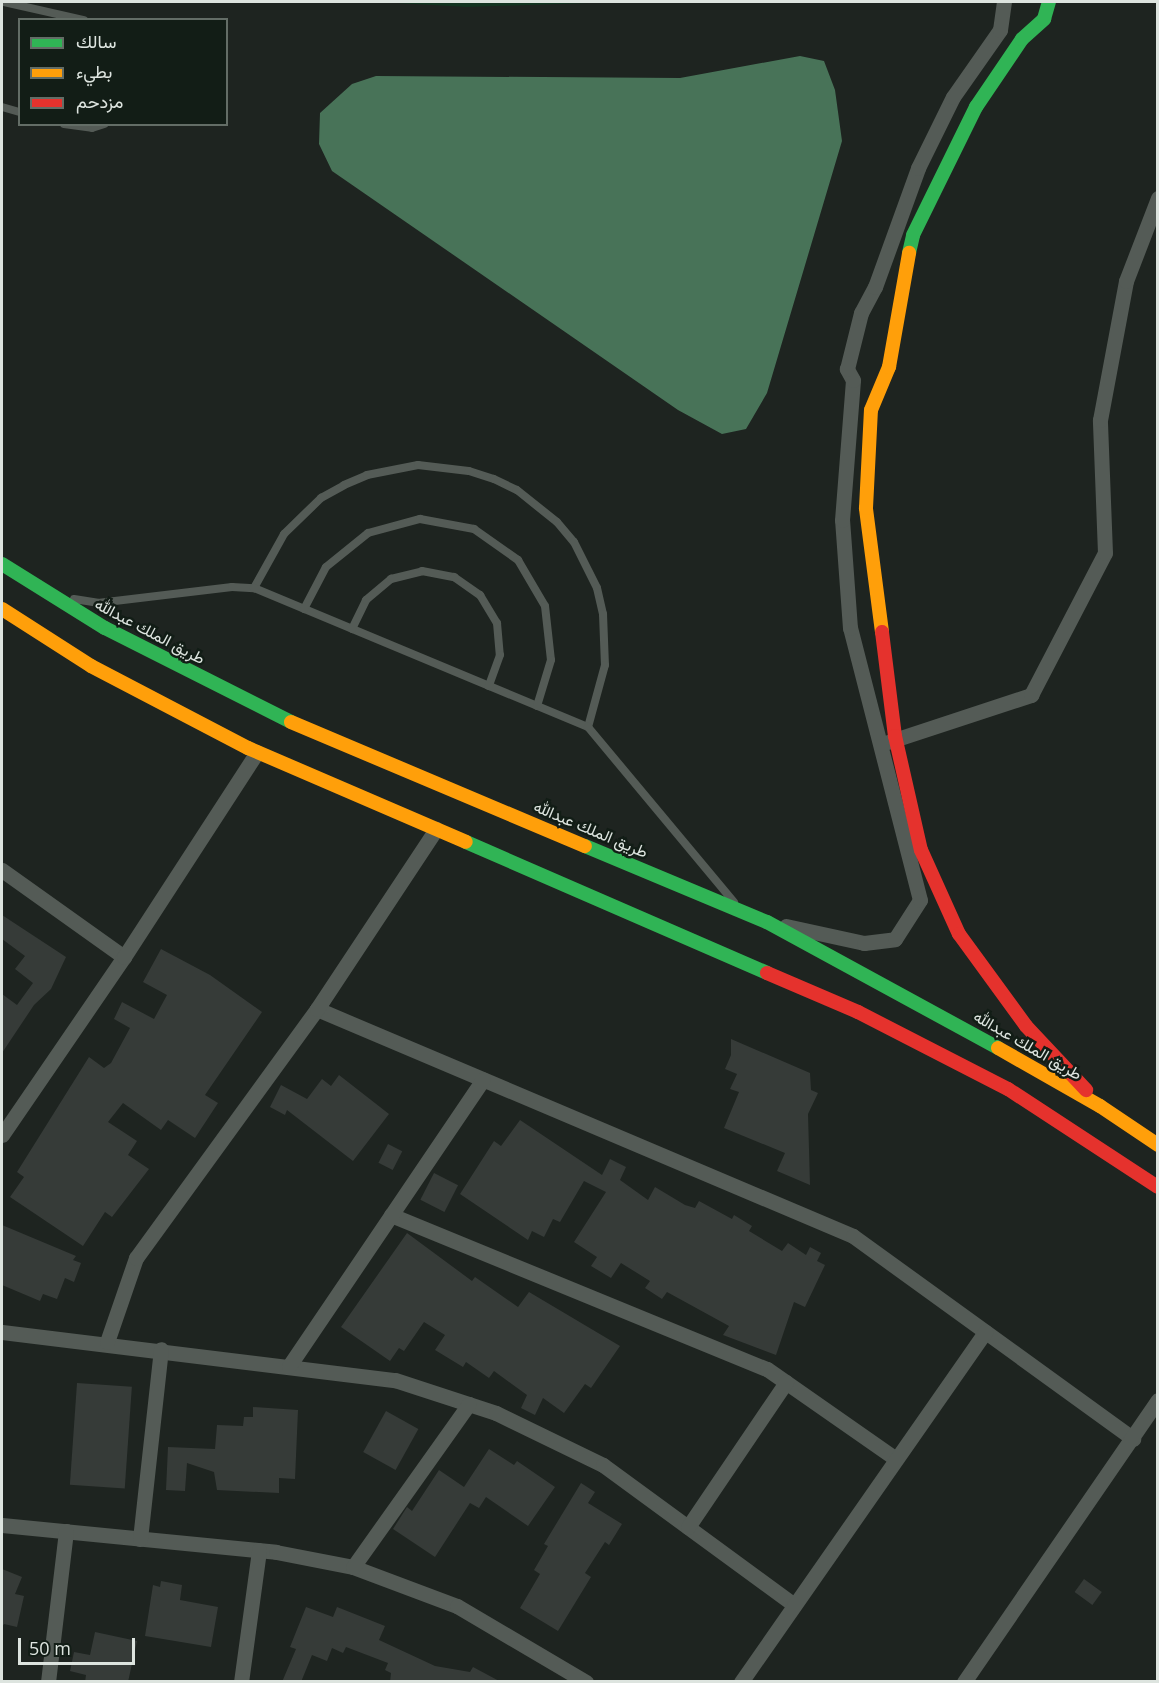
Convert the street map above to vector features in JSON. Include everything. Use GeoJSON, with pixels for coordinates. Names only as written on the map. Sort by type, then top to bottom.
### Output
{"type":"FeatureCollection","features":[{"type":"Feature","properties":{"kind":"street"},"geometry":{"type":"LineString","coordinates":[[767,922],[864,943],[895,939],[920,900],[850,628],[843,542],[853,381],[847,369],[861,313],[875,287],[918,168],[953,97],[1000,30],[1005,2]]}},
{"type":"Feature","properties":{"kind":"street"},"geometry":{"type":"LineString","coordinates":[[1049,2],[1044,20],[1022,39],[976,107],[913,235],[899,294],[889,367],[879,384],[871,410],[866,508],[895,736],[921,850],[959,934],[1026,1026],[1100,1106]]}},
{"type":"Feature","properties":{"kind":"street"},"geometry":{"type":"LineString","coordinates":[[1000,30],[1022,39]]}},
{"type":"Feature","properties":{"kind":"street"},"geometry":{"type":"LineString","coordinates":[[879,747],[895,736],[1031,695],[1105,553],[1100,420],[1126,281],[1158,198]]}},
{"type":"Feature","properties":{"kind":"street"},"geometry":{"type":"LineString","coordinates":[[853,381],[879,384]]}},
{"type":"Feature","properties":{"kind":"street","name":"طريق الملك عبدالله"},"geometry":{"type":"LineString","coordinates":[[2,564],[105,628],[260,709],[767,922],[1100,1106],[1158,1145]]}},
{"type":"Feature","properties":{"kind":"street"},"geometry":{"type":"LineString","coordinates":[[2,609],[91,666],[257,752],[858,1012],[1008,1089],[1158,1187]]}},
{"type":"Feature","properties":{"kind":"street"},"geometry":{"type":"LineString","coordinates":[[2,618],[37,632]]}},
{"type":"Feature","properties":{"kind":"street"},"geometry":{"type":"LineString","coordinates":[[879,747],[899,753]]}},
{"type":"Feature","properties":{"kind":"street"},"geometry":{"type":"LineString","coordinates":[[2,1135],[124,957],[257,752]]}},
{"type":"Feature","properties":{"kind":"street"},"geometry":{"type":"LineString","coordinates":[[108,1342],[136,1258],[317,1009],[436,829]]}},
{"type":"Feature","properties":{"kind":"street"},"geometry":{"type":"LineString","coordinates":[[2,870],[124,957]]}},
{"type":"Feature","properties":{"kind":"street"},"geometry":{"type":"LineString","coordinates":[[317,1009],[853,1236],[1133,1439]]}},
{"type":"Feature","properties":{"kind":"street"},"geometry":{"type":"LineString","coordinates":[[289,1366],[483,1079]]}},
{"type":"Feature","properties":{"kind":"street"},"geometry":{"type":"LineString","coordinates":[[391,1215],[767,1368],[896,1459]]}},
{"type":"Feature","properties":{"kind":"street"},"geometry":{"type":"LineString","coordinates":[[2,1332],[108,1342],[395,1380],[496,1413],[603,1465],[794,1605]]}},
{"type":"Feature","properties":{"kind":"street"},"geometry":{"type":"LineString","coordinates":[[741,1682],[985,1332]]}},
{"type":"Feature","properties":{"kind":"street"},"geometry":{"type":"LineString","coordinates":[[140,1539],[160,1349]]}},
{"type":"Feature","properties":{"kind":"street"},"geometry":{"type":"LineString","coordinates":[[688,1527],[786,1382]]}},
{"type":"Feature","properties":{"kind":"street"},"geometry":{"type":"LineString","coordinates":[[964,1682],[1158,1400]]}},
{"type":"Feature","properties":{"kind":"street"},"geometry":{"type":"LineString","coordinates":[[353,1568],[469,1404]]}},
{"type":"Feature","properties":{"kind":"street"},"geometry":{"type":"LineString","coordinates":[[2,1525],[259,1550],[353,1568],[457,1606],[586,1682]]}},
{"type":"Feature","properties":{"kind":"street"},"geometry":{"type":"LineString","coordinates":[[48,1682],[66,1531]]}},
{"type":"Feature","properties":{"kind":"street"},"geometry":{"type":"LineString","coordinates":[[241,1682],[259,1550]]}},
{"type":"Feature","properties":{"kind":"lane"},"geometry":{"type":"LineString","coordinates":[[4,2],[75,18]]}},
{"type":"Feature","properties":{"kind":"lane"},"geometry":{"type":"LineString","coordinates":[[2,107],[18,111]]}},
{"type":"Feature","properties":{"kind":"lane"},"geometry":{"type":"LineString","coordinates":[[78,126],[92,128],[98,126]]}},
{"type":"Feature","properties":{"kind":"lane"},"geometry":{"type":"LineString","coordinates":[[254,588],[284,534],[321,498],[344,485],[368,475],[418,465],[470,471],[494,479],[517,490],[557,522],[587,565],[597,588],[603,614],[605,665],[588,727]]}},
{"type":"Feature","properties":{"kind":"lane"},"geometry":{"type":"LineString","coordinates":[[304,609],[326,567],[368,533],[420,519],[474,529],[518,560],[545,606],[551,660],[537,706]]}},
{"type":"Feature","properties":{"kind":"lane"},"geometry":{"type":"LineString","coordinates":[[352,629],[366,600],[391,579],[422,571],[454,577],[480,595],[496,622],[500,655],[489,686]]}},
{"type":"Feature","properties":{"kind":"lane"},"geometry":{"type":"LineString","coordinates":[[42,589],[98,603],[232,587],[254,588],[588,727],[740,910]]}},
{"type":"Feature","properties":{"kind":"shaded area"},"geometry":{"type":"Polygon","coordinates":[[[380,2],[617,2],[467,7],[380,2]]]}},
{"type":"Feature","properties":{"kind":"shaded area"},"geometry":{"type":"Polygon","coordinates":[[[800,56],[824,61],[835,90],[842,141],[767,393],[746,429],[722,434],[678,410],[332,171],[319,144],[320,113],[352,84],[376,76],[680,78],[800,56]]]}},
{"type":"Feature","properties":{"kind":"building"},"geometry":{"type":"Polygon","coordinates":[[[2,915],[66,957],[51,989],[34,1005],[2,1053],[2,994],[17,1005],[33,983],[15,969],[25,956],[2,939],[2,915]]]}},
{"type":"Feature","properties":{"kind":"building"},"geometry":{"type":"Polygon","coordinates":[[[161,949],[210,975],[262,1012],[205,1095],[218,1103],[195,1138],[168,1120],[161,1130],[123,1103],[108,1122],[137,1141],[128,1155],[149,1169],[112,1217],[105,1212],[83,1246],[10,1197],[24,1177],[17,1172],[89,1057],[104,1068],[111,1063],[130,1028],[114,1019],[122,1002],[154,1019],[167,995],[143,982],[161,949]]]}},
{"type":"Feature","properties":{"kind":"building"},"geometry":{"type":"Polygon","coordinates":[[[731,1039],[810,1073],[811,1090],[818,1093],[808,1114],[810,1185],[777,1171],[785,1153],[724,1128],[739,1092],[730,1089],[737,1074],[725,1069],[731,1055],[731,1039]]]}},
{"type":"Feature","properties":{"kind":"building"},"geometry":{"type":"Polygon","coordinates":[[[339,1075],[389,1114],[353,1161],[287,1110],[285,1115],[270,1107],[281,1085],[307,1099],[322,1079],[331,1086],[339,1075]]]}},
{"type":"Feature","properties":{"kind":"building"},"geometry":{"type":"Polygon","coordinates":[[[520,1120],[602,1175],[610,1159],[626,1167],[620,1180],[648,1200],[655,1187],[685,1205],[695,1208],[699,1201],[732,1219],[734,1215],[752,1226],[749,1231],[782,1251],[788,1243],[806,1255],[810,1247],[821,1253],[817,1261],[825,1265],[805,1307],[794,1302],[776,1355],[723,1335],[729,1326],[667,1292],[662,1299],[645,1288],[650,1281],[621,1263],[611,1278],[591,1266],[597,1257],[574,1242],[606,1192],[584,1181],[560,1222],[553,1219],[544,1237],[532,1231],[528,1240],[460,1194],[494,1141],[501,1146],[520,1120]]]}},
{"type":"Feature","properties":{"kind":"building"},"geometry":{"type":"Polygon","coordinates":[[[388,1144],[402,1151],[393,1170],[378,1163],[388,1144]]]}},
{"type":"Feature","properties":{"kind":"building"},"geometry":{"type":"Polygon","coordinates":[[[434,1173],[458,1185],[444,1212],[420,1200],[434,1173]]]}},
{"type":"Feature","properties":{"kind":"building"},"geometry":{"type":"Polygon","coordinates":[[[2,1225],[76,1256],[73,1260],[81,1263],[74,1282],[65,1278],[57,1299],[43,1294],[40,1301],[2,1285],[2,1225]]]}},
{"type":"Feature","properties":{"kind":"building"},"geometry":{"type":"Polygon","coordinates":[[[407,1233],[472,1281],[475,1277],[518,1307],[529,1292],[620,1346],[591,1388],[585,1384],[564,1413],[543,1398],[535,1415],[521,1408],[527,1395],[494,1371],[489,1378],[466,1362],[463,1367],[435,1350],[445,1335],[424,1322],[404,1351],[399,1348],[390,1361],[341,1327],[407,1233]]]}},
{"type":"Feature","properties":{"kind":"building"},"geometry":{"type":"Polygon","coordinates":[[[77,1383],[132,1387],[125,1489],[70,1485],[77,1383]]]}},
{"type":"Feature","properties":{"kind":"building"},"geometry":{"type":"Polygon","coordinates":[[[253,1407],[298,1410],[295,1479],[279,1478],[279,1493],[217,1490],[214,1472],[187,1463],[185,1491],[166,1490],[168,1447],[215,1449],[217,1425],[243,1426],[244,1417],[253,1417],[253,1407]]]}},
{"type":"Feature","properties":{"kind":"building"},"geometry":{"type":"Polygon","coordinates":[[[386,1411],[418,1429],[396,1470],[363,1452],[386,1411]]]}},
{"type":"Feature","properties":{"kind":"building"},"geometry":{"type":"Polygon","coordinates":[[[489,1449],[514,1465],[517,1461],[555,1487],[528,1526],[486,1497],[479,1508],[470,1503],[435,1557],[393,1529],[407,1507],[412,1511],[439,1470],[464,1487],[489,1449]]]}},
{"type":"Feature","properties":{"kind":"building"},"geometry":{"type":"Polygon","coordinates":[[[581,1483],[595,1492],[588,1503],[622,1524],[609,1545],[605,1542],[585,1573],[591,1577],[558,1631],[520,1608],[540,1574],[534,1570],[548,1546],[544,1544],[581,1483]]]}},
{"type":"Feature","properties":{"kind":"building"},"geometry":{"type":"Polygon","coordinates":[[[2,1569],[22,1577],[15,1594],[24,1596],[17,1627],[4,1624],[2,1627],[2,1569]]]}},
{"type":"Feature","properties":{"kind":"building"},"geometry":{"type":"Polygon","coordinates":[[[1084,1579],[1102,1592],[1092,1605],[1075,1592],[1084,1579]]]}},
{"type":"Feature","properties":{"kind":"building"},"geometry":{"type":"Polygon","coordinates":[[[161,1581],[182,1585],[180,1600],[218,1607],[211,1647],[145,1636],[153,1585],[160,1587],[161,1581]]]}},
{"type":"Feature","properties":{"kind":"building"},"geometry":{"type":"Polygon","coordinates":[[[306,1607],[333,1617],[337,1607],[385,1626],[379,1640],[435,1666],[470,1672],[473,1667],[501,1682],[390,1682],[391,1673],[385,1670],[388,1663],[346,1647],[343,1653],[332,1648],[327,1661],[312,1655],[301,1682],[282,1682],[296,1649],[290,1647],[306,1607]]]}},
{"type":"Feature","properties":{"kind":"building"},"geometry":{"type":"Polygon","coordinates":[[[95,1632],[137,1641],[128,1682],[85,1682],[86,1675],[70,1671],[74,1652],[90,1655],[95,1632]]]}},
{"type":"Feature","properties":{"kind":"traffic: fast"},"geometry":{"type":"LineString","coordinates":[[909,253],[913,235],[976,107],[1022,39],[1044,19],[1049,2]]}},
{"type":"Feature","properties":{"kind":"traffic: fast"},"geometry":{"type":"LineString","coordinates":[[2,564],[105,628],[291,722]]}},
{"type":"Feature","properties":{"kind":"traffic: fast"},"geometry":{"type":"LineString","coordinates":[[466,842],[767,973]]}},
{"type":"Feature","properties":{"kind":"traffic: fast"},"geometry":{"type":"LineString","coordinates":[[585,846],[767,922],[998,1048]]}},
{"type":"Feature","properties":{"kind":"traffic: slow"},"geometry":{"type":"LineString","coordinates":[[882,632],[866,508],[871,410],[889,367],[909,253]]}},
{"type":"Feature","properties":{"kind":"traffic: slow"},"geometry":{"type":"LineString","coordinates":[[2,609],[91,666],[248,748],[466,842]]}},
{"type":"Feature","properties":{"kind":"traffic: slow"},"geometry":{"type":"LineString","coordinates":[[291,722],[585,846]]}},
{"type":"Feature","properties":{"kind":"traffic: slow"},"geometry":{"type":"LineString","coordinates":[[998,1048],[1100,1106],[1158,1145]]}},
{"type":"Feature","properties":{"kind":"traffic: jam"},"geometry":{"type":"LineString","coordinates":[[882,632],[895,736],[921,850],[959,934],[1026,1026],[1086,1090]]}},
{"type":"Feature","properties":{"kind":"traffic: jam"},"geometry":{"type":"LineString","coordinates":[[767,973],[858,1012],[1008,1089],[1158,1187]]}}]}
